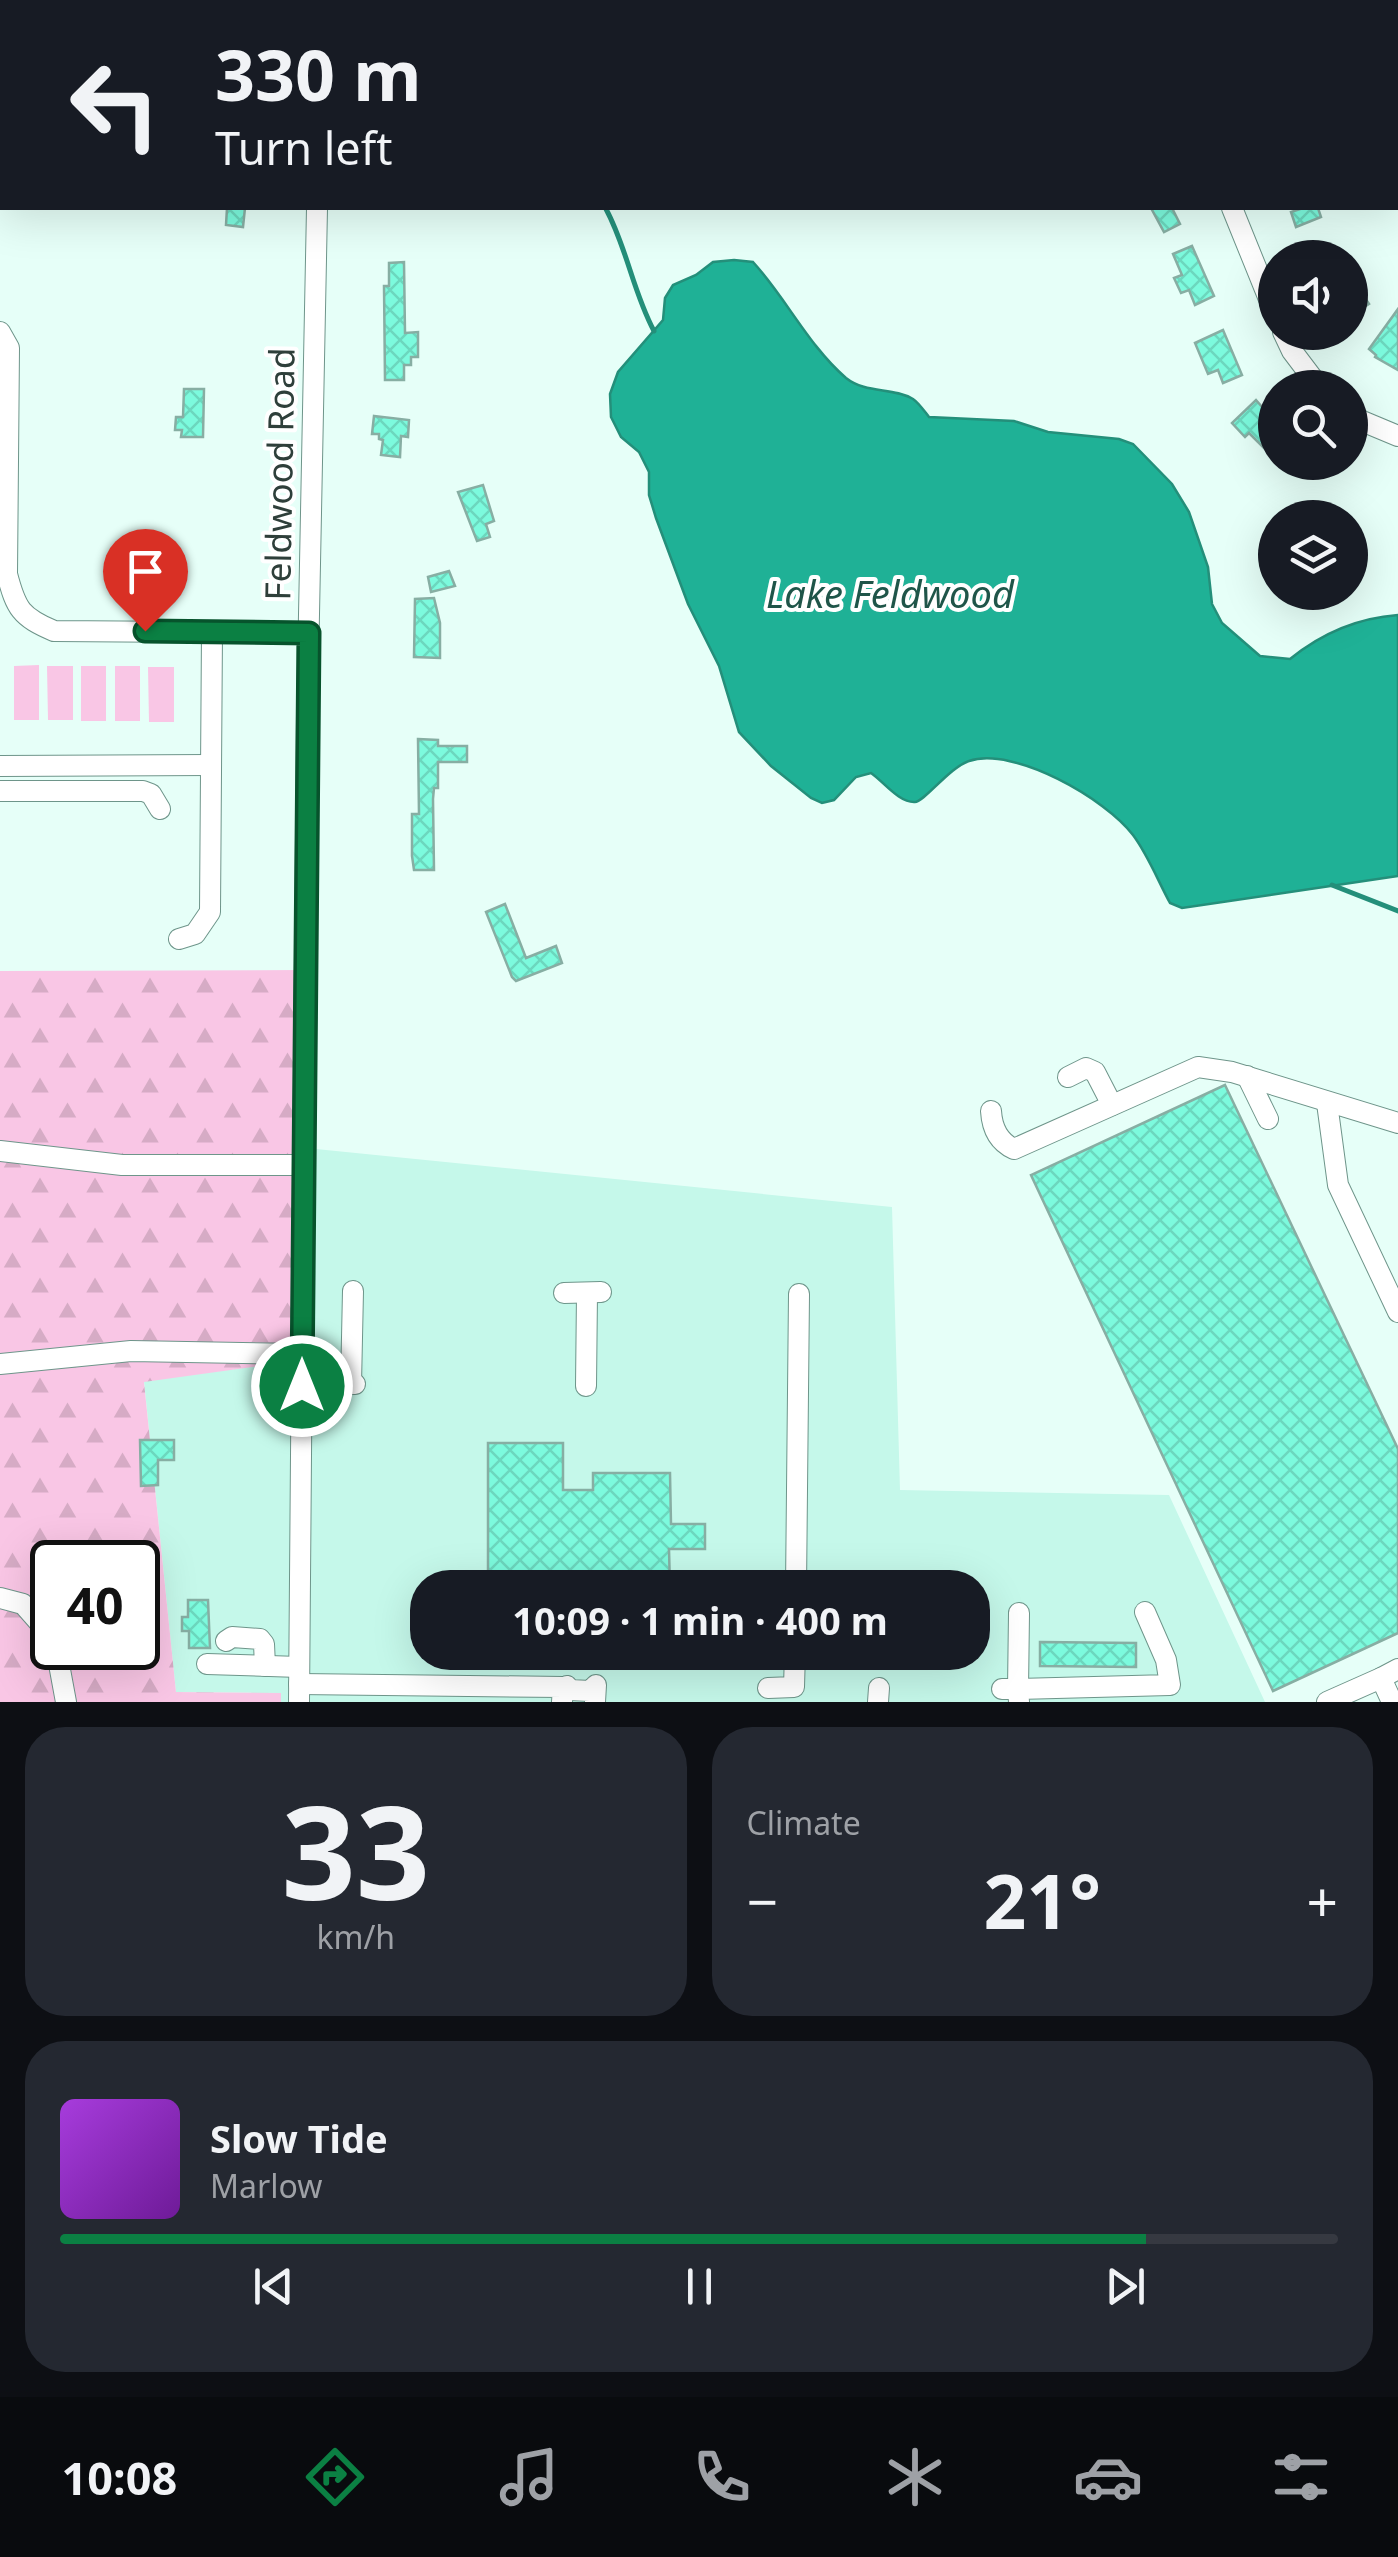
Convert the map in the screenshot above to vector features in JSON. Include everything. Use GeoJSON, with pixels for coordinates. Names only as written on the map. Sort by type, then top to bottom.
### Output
{"type":"FeatureCollection","features":[{"type":"Feature","properties":{"kind":"street","name":"Feldwood Road"},"geometry":{"type":"LineString","coordinates":[[299,1684],[317,210]]}},
{"type":"Feature","properties":{"kind":"street"},"geometry":{"type":"LineString","coordinates":[[1233,210],[1258,272]]}},
{"type":"Feature","properties":{"kind":"street"},"geometry":{"type":"LineString","coordinates":[[0,332],[9,348],[7,574],[15,605],[31,621],[54,630],[309,633]]}},
{"type":"Feature","properties":{"kind":"street"},"geometry":{"type":"LineString","coordinates":[[1368,424],[1398,436]]}},
{"type":"Feature","properties":{"kind":"street"},"geometry":{"type":"LineString","coordinates":[[179,938],[194,934],[205,924],[210,912],[212,632]]}},
{"type":"Feature","properties":{"kind":"street"},"geometry":{"type":"LineString","coordinates":[[0,766],[211,765]]}},
{"type":"Feature","properties":{"kind":"street"},"geometry":{"type":"LineString","coordinates":[[0,790],[143,792],[152,794],[160,809]]}},
{"type":"Feature","properties":{"kind":"street"},"geometry":{"type":"LineString","coordinates":[[991,1111],[1002,1143],[1014,1149],[1198,1067],[1246,1076],[1398,1122]]}},
{"type":"Feature","properties":{"kind":"street"},"geometry":{"type":"LineString","coordinates":[[1068,1077],[1086,1068],[1095,1072],[1112,1106]]}},
{"type":"Feature","properties":{"kind":"street"},"geometry":{"type":"LineString","coordinates":[[1246,1076],[1268,1119]]}},
{"type":"Feature","properties":{"kind":"street"},"geometry":{"type":"LineString","coordinates":[[1327,1103],[1338,1184],[1398,1312]]}},
{"type":"Feature","properties":{"kind":"street"},"geometry":{"type":"LineString","coordinates":[[0,1151],[122,1164],[304,1165]]}},
{"type":"Feature","properties":{"kind":"street"},"geometry":{"type":"LineString","coordinates":[[302,1386],[353,1384],[353,1291]]}},
{"type":"Feature","properties":{"kind":"street"},"geometry":{"type":"LineString","coordinates":[[564,1293],[594,1293],[585,1336],[586,1386]]}},
{"type":"Feature","properties":{"kind":"street"},"geometry":{"type":"LineString","coordinates":[[796,1570],[799,1294]]}},
{"type":"Feature","properties":{"kind":"street"},"geometry":{"type":"LineString","coordinates":[[0,1364],[131,1352],[302,1354]]}},
{"type":"Feature","properties":{"kind":"street"},"geometry":{"type":"LineString","coordinates":[[0,1598],[22,1604],[30,1613]]}},
{"type":"Feature","properties":{"kind":"street"},"geometry":{"type":"LineString","coordinates":[[1019,1613],[1013,1693],[1170,1685],[1166,1660],[1145,1612]]}},
{"type":"Feature","properties":{"kind":"street"},"geometry":{"type":"LineString","coordinates":[[221,1655],[265,1666],[299,1684],[564,1692],[571,1681],[590,1681],[594,1694]]}},
{"type":"Feature","properties":{"kind":"street"},"geometry":{"type":"LineString","coordinates":[[60,1670],[66,1702]]}},
{"type":"Feature","properties":{"kind":"street"},"geometry":{"type":"LineString","coordinates":[[768,1688],[794,1687],[794,1670]]}},
{"type":"Feature","properties":{"kind":"street"},"geometry":{"type":"LineString","coordinates":[[1327,1702],[1389,1674],[1392,1702]]}},
{"type":"Feature","properties":{"kind":"shaded area"},"geometry":{"type":"Polygon","coordinates":[[[306,1148],[892,1207],[900,1490],[1169,1495],[1265,1702],[281,1702],[280,1693],[176,1692],[144,1381],[296,1361],[306,1148]]]}},
{"type":"Feature","properties":{"kind":"green space"},"geometry":{"type":"Polygon","coordinates":[[[39,665],[39,720],[14,720],[14,666],[39,665]]]}},
{"type":"Feature","properties":{"kind":"green space"},"geometry":{"type":"Polygon","coordinates":[[[47,666],[73,666],[73,720],[48,720],[47,666]]]}},
{"type":"Feature","properties":{"kind":"green space"},"geometry":{"type":"Polygon","coordinates":[[[81,666],[106,666],[106,721],[81,721],[81,666]]]}},
{"type":"Feature","properties":{"kind":"green space"},"geometry":{"type":"Polygon","coordinates":[[[115,666],[140,666],[140,721],[115,721],[115,666]]]}},
{"type":"Feature","properties":{"kind":"green space"},"geometry":{"type":"Polygon","coordinates":[[[148,667],[174,667],[174,722],[149,722],[148,667]]]}},
{"type":"Feature","properties":{"kind":"green space"},"geometry":{"type":"Polygon","coordinates":[[[305,970],[296,1361],[144,1382],[176,1692],[281,1693],[281,1702],[0,1702],[0,971],[305,970]]]}},
{"type":"Feature","properties":{"kind":"water","name":"Lake Feldwood"},"geometry":{"type":"Polygon","coordinates":[[[713,262],[753,262],[820,351],[854,383],[905,395],[929,417],[1014,421],[1048,432],[1133,444],[1172,484],[1189,512],[1208,567],[1212,604],[1222,623],[1260,656],[1290,659],[1341,628],[1398,615],[1398,876],[1182,908],[1170,903],[1143,851],[1120,821],[1081,792],[1034,768],[988,758],[969,761],[915,802],[897,796],[871,773],[856,777],[834,800],[822,803],[771,766],[739,732],[719,666],[688,604],[656,518],[649,495],[649,472],[639,452],[621,437],[611,417],[610,394],[618,372],[663,320],[665,298],[673,285],[713,262]]]}},
{"type":"Feature","properties":{"kind":"building"},"geometry":{"type":"Polygon","coordinates":[[[227,210],[245,210],[243,227],[226,225],[227,210]]]}},
{"type":"Feature","properties":{"kind":"building"},"geometry":{"type":"Polygon","coordinates":[[[1152,210],[1173,210],[1180,224],[1164,232],[1152,210]]]}},
{"type":"Feature","properties":{"kind":"building"},"geometry":{"type":"Polygon","coordinates":[[[1319,210],[1321,217],[1296,227],[1291,212],[1319,210]]]}},
{"type":"Feature","properties":{"kind":"building"},"geometry":{"type":"Polygon","coordinates":[[[1192,246],[1214,296],[1195,305],[1189,290],[1181,293],[1174,278],[1182,275],[1173,254],[1192,246]]]}},
{"type":"Feature","properties":{"kind":"building"},"geometry":{"type":"Polygon","coordinates":[[[404,262],[405,333],[418,332],[418,357],[411,357],[411,365],[404,365],[404,380],[385,380],[384,286],[389,286],[389,263],[404,262]]]}},
{"type":"Feature","properties":{"kind":"building"},"geometry":{"type":"Polygon","coordinates":[[[1398,309],[1398,370],[1369,349],[1398,309]]]}},
{"type":"Feature","properties":{"kind":"building"},"geometry":{"type":"Polygon","coordinates":[[[1223,330],[1242,375],[1223,383],[1218,370],[1208,374],[1195,343],[1223,330]]]}},
{"type":"Feature","properties":{"kind":"building"},"geometry":{"type":"Polygon","coordinates":[[[184,389],[204,389],[203,437],[181,437],[182,430],[175,430],[176,417],[183,417],[184,389]]]}},
{"type":"Feature","properties":{"kind":"building"},"geometry":{"type":"Polygon","coordinates":[[[1256,400],[1258,402],[1258,442],[1249,433],[1245,437],[1232,423],[1256,400]]]}},
{"type":"Feature","properties":{"kind":"building"},"geometry":{"type":"Polygon","coordinates":[[[374,416],[409,420],[408,437],[401,436],[400,457],[381,455],[383,440],[379,434],[372,434],[374,416]]]}},
{"type":"Feature","properties":{"kind":"building"},"geometry":{"type":"Polygon","coordinates":[[[483,485],[494,521],[486,524],[490,537],[477,541],[458,492],[483,485]]]}},
{"type":"Feature","properties":{"kind":"building"},"geometry":{"type":"Polygon","coordinates":[[[449,571],[455,586],[431,592],[428,577],[449,571]]]}},
{"type":"Feature","properties":{"kind":"building"},"geometry":{"type":"Polygon","coordinates":[[[434,598],[440,623],[440,658],[414,657],[415,599],[434,598]]]}},
{"type":"Feature","properties":{"kind":"building"},"geometry":{"type":"Polygon","coordinates":[[[418,739],[438,740],[438,746],[467,746],[467,762],[438,762],[438,788],[434,788],[433,799],[434,870],[414,870],[412,856],[412,814],[419,814],[418,739]]]}},
{"type":"Feature","properties":{"kind":"building"},"geometry":{"type":"Polygon","coordinates":[[[505,904],[526,958],[556,946],[562,963],[516,981],[512,977],[486,912],[505,904]]]}},
{"type":"Feature","properties":{"kind":"building"},"geometry":{"type":"Polygon","coordinates":[[[1225,1085],[1398,1449],[1398,1633],[1273,1691],[1031,1175],[1225,1085]]]}},
{"type":"Feature","properties":{"kind":"building"},"geometry":{"type":"Polygon","coordinates":[[[140,1440],[174,1440],[174,1460],[158,1460],[158,1485],[141,1486],[140,1440]]]}},
{"type":"Feature","properties":{"kind":"building"},"geometry":{"type":"Polygon","coordinates":[[[488,1443],[563,1443],[563,1490],[593,1490],[593,1473],[670,1473],[671,1524],[705,1524],[705,1549],[669,1549],[670,1570],[488,1570],[488,1443]]]}},
{"type":"Feature","properties":{"kind":"building"},"geometry":{"type":"Polygon","coordinates":[[[188,1600],[208,1600],[210,1648],[189,1648],[189,1631],[182,1631],[182,1617],[188,1617],[188,1600]]]}},
{"type":"Feature","properties":{"kind":"building"},"geometry":{"type":"Polygon","coordinates":[[[1040,1642],[1136,1643],[1136,1667],[1040,1666],[1040,1642]]]}},
{"type":"Feature","properties":{"kind":"waterway"},"geometry":{"type":"LineString","coordinates":[[606,210],[654,331]]}},
{"type":"Feature","properties":{"kind":"waterway"},"geometry":{"type":"LineString","coordinates":[[1332,885],[1398,911]]}},
{"type":"Feature","properties":{"kind":"route"},"geometry":{"type":"LineString","coordinates":[[145,631],[309,633],[302,1386]]}}]}
